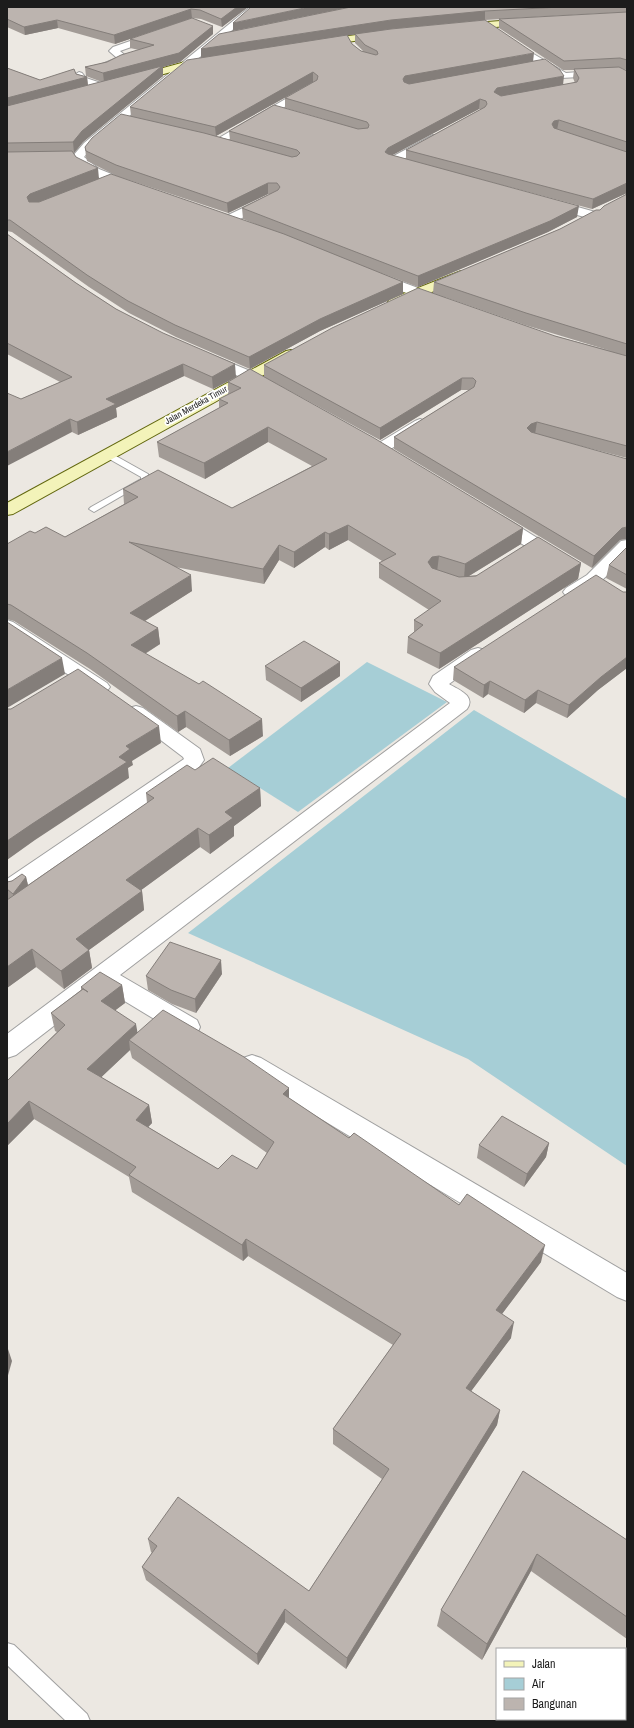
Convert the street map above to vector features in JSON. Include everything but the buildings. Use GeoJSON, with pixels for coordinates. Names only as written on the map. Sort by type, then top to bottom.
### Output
{"type":"FeatureCollection","features":[{"type":"Feature","properties":{"kind":"main road"},"geometry":{"type":"LineString","coordinates":[[454,27],[489,22],[540,21]]}},
{"type":"Feature","properties":{"kind":"main road"},"geometry":{"type":"LineString","coordinates":[[310,44],[349,41],[398,33]]}},
{"type":"Feature","properties":{"kind":"main road"},"geometry":{"type":"LineString","coordinates":[[126,81],[185,65],[215,60]]}},
{"type":"Feature","properties":{"kind":"main road"},"geometry":{"type":"LineString","coordinates":[[88,91],[107,86]]}},
{"type":"Feature","properties":{"kind":"main road"},"geometry":{"type":"LineString","coordinates":[[578,225],[608,208]]}},
{"type":"Feature","properties":{"kind":"main road"},"geometry":{"type":"LineString","coordinates":[[382,308],[476,268]]}},
{"type":"Feature","properties":{"kind":"main road","name":"Jalan Merdeka Timur"},"geometry":{"type":"LineString","coordinates":[[7,510],[305,346]]}},
{"type":"Feature","properties":{"kind":"street"},"geometry":{"type":"LineString","coordinates":[[149,191],[112,179],[82,164],[74,157],[185,65],[218,34],[256,7]]}},
{"type":"Feature","properties":{"kind":"street"},"geometry":{"type":"LineString","coordinates":[[489,22],[503,39],[564,76],[572,87]]}},
{"type":"Feature","properties":{"kind":"street"},"geometry":{"type":"LineString","coordinates":[[97,69],[115,63],[121,59],[122,57],[114,51],[116,49],[170,30]]}},
{"type":"Feature","properties":{"kind":"street"},"geometry":{"type":"LineString","coordinates":[[218,34],[240,34]]}},
{"type":"Feature","properties":{"kind":"street"},"geometry":{"type":"LineString","coordinates":[[532,67],[546,64]]}},
{"type":"Feature","properties":{"kind":"street"},"geometry":{"type":"LineString","coordinates":[[564,76],[613,72],[621,73],[627,77]]}},
{"type":"Feature","properties":{"kind":"street"},"geometry":{"type":"LineString","coordinates":[[79,75],[82,80],[107,86]]}},
{"type":"Feature","properties":{"kind":"street"},"geometry":{"type":"LineString","coordinates":[[247,150],[212,140],[272,110],[312,86]]}},
{"type":"Feature","properties":{"kind":"street"},"geometry":{"type":"LineString","coordinates":[[272,110],[287,114]]}},
{"type":"Feature","properties":{"kind":"street"},"geometry":{"type":"LineString","coordinates":[[121,119],[136,122]]}},
{"type":"Feature","properties":{"kind":"street"},"geometry":{"type":"LineString","coordinates":[[423,170],[392,160],[446,131]]}},
{"type":"Feature","properties":{"kind":"street"},"geometry":{"type":"LineString","coordinates":[[99,184],[112,179]]}},
{"type":"Feature","properties":{"kind":"street"},"geometry":{"type":"LineString","coordinates":[[228,220],[273,198]]}},
{"type":"Feature","properties":{"kind":"street"},"geometry":{"type":"LineString","coordinates":[[535,200],[595,216]]}},
{"type":"Feature","properties":{"kind":"street"},"geometry":{"type":"LineString","coordinates":[[214,214],[242,224]]}},
{"type":"Feature","properties":{"kind":"street"},"geometry":{"type":"LineString","coordinates":[[367,272],[417,293],[455,306]]}},
{"type":"Feature","properties":{"kind":"street"},"geometry":{"type":"LineString","coordinates":[[199,354],[250,376],[284,395]]}},
{"type":"Feature","properties":{"kind":"street"},"geometry":{"type":"LineString","coordinates":[[380,449],[434,415]]}},
{"type":"Feature","properties":{"kind":"street"},"geometry":{"type":"LineString","coordinates":[[481,511],[529,548],[588,576]]}},
{"type":"Feature","properties":{"kind":"street"},"geometry":{"type":"LineString","coordinates":[[553,605],[627,545]]}},
{"type":"Feature","properties":{"kind":"street"},"geometry":{"type":"LineString","coordinates":[[7,626],[82,674],[116,698],[193,754],[194,760],[190,765],[7,890]]}},
{"type":"Feature","properties":{"kind":"street"},"geometry":{"type":"LineString","coordinates":[[7,1048],[460,705],[460,699],[442,688],[439,684],[440,680],[495,643]]}},
{"type":"Feature","properties":{"kind":"street"},"geometry":{"type":"LineString","coordinates":[[61,686],[82,674]]}},
{"type":"Feature","properties":{"kind":"street"},"geometry":{"type":"LineString","coordinates":[[102,976],[627,1288]]}},
{"type":"Feature","properties":{"kind":"lane"},"geometry":{"type":"LineString","coordinates":[[94,508],[145,480],[146,476],[107,454]]}},
{"type":"Feature","properties":{"kind":"lane"},"geometry":{"type":"LineString","coordinates":[[7,1652],[80,1721]]}},
{"type":"Feature","properties":{"kind":"water"},"geometry":{"type":"Polygon","coordinates":[[[367,662],[447,702],[298,812],[228,768],[367,662]]]}},
{"type":"Feature","properties":{"kind":"water"},"geometry":{"type":"Polygon","coordinates":[[[474,710],[627,799],[627,1166],[468,1059],[188,933],[474,710]]]}}]}
